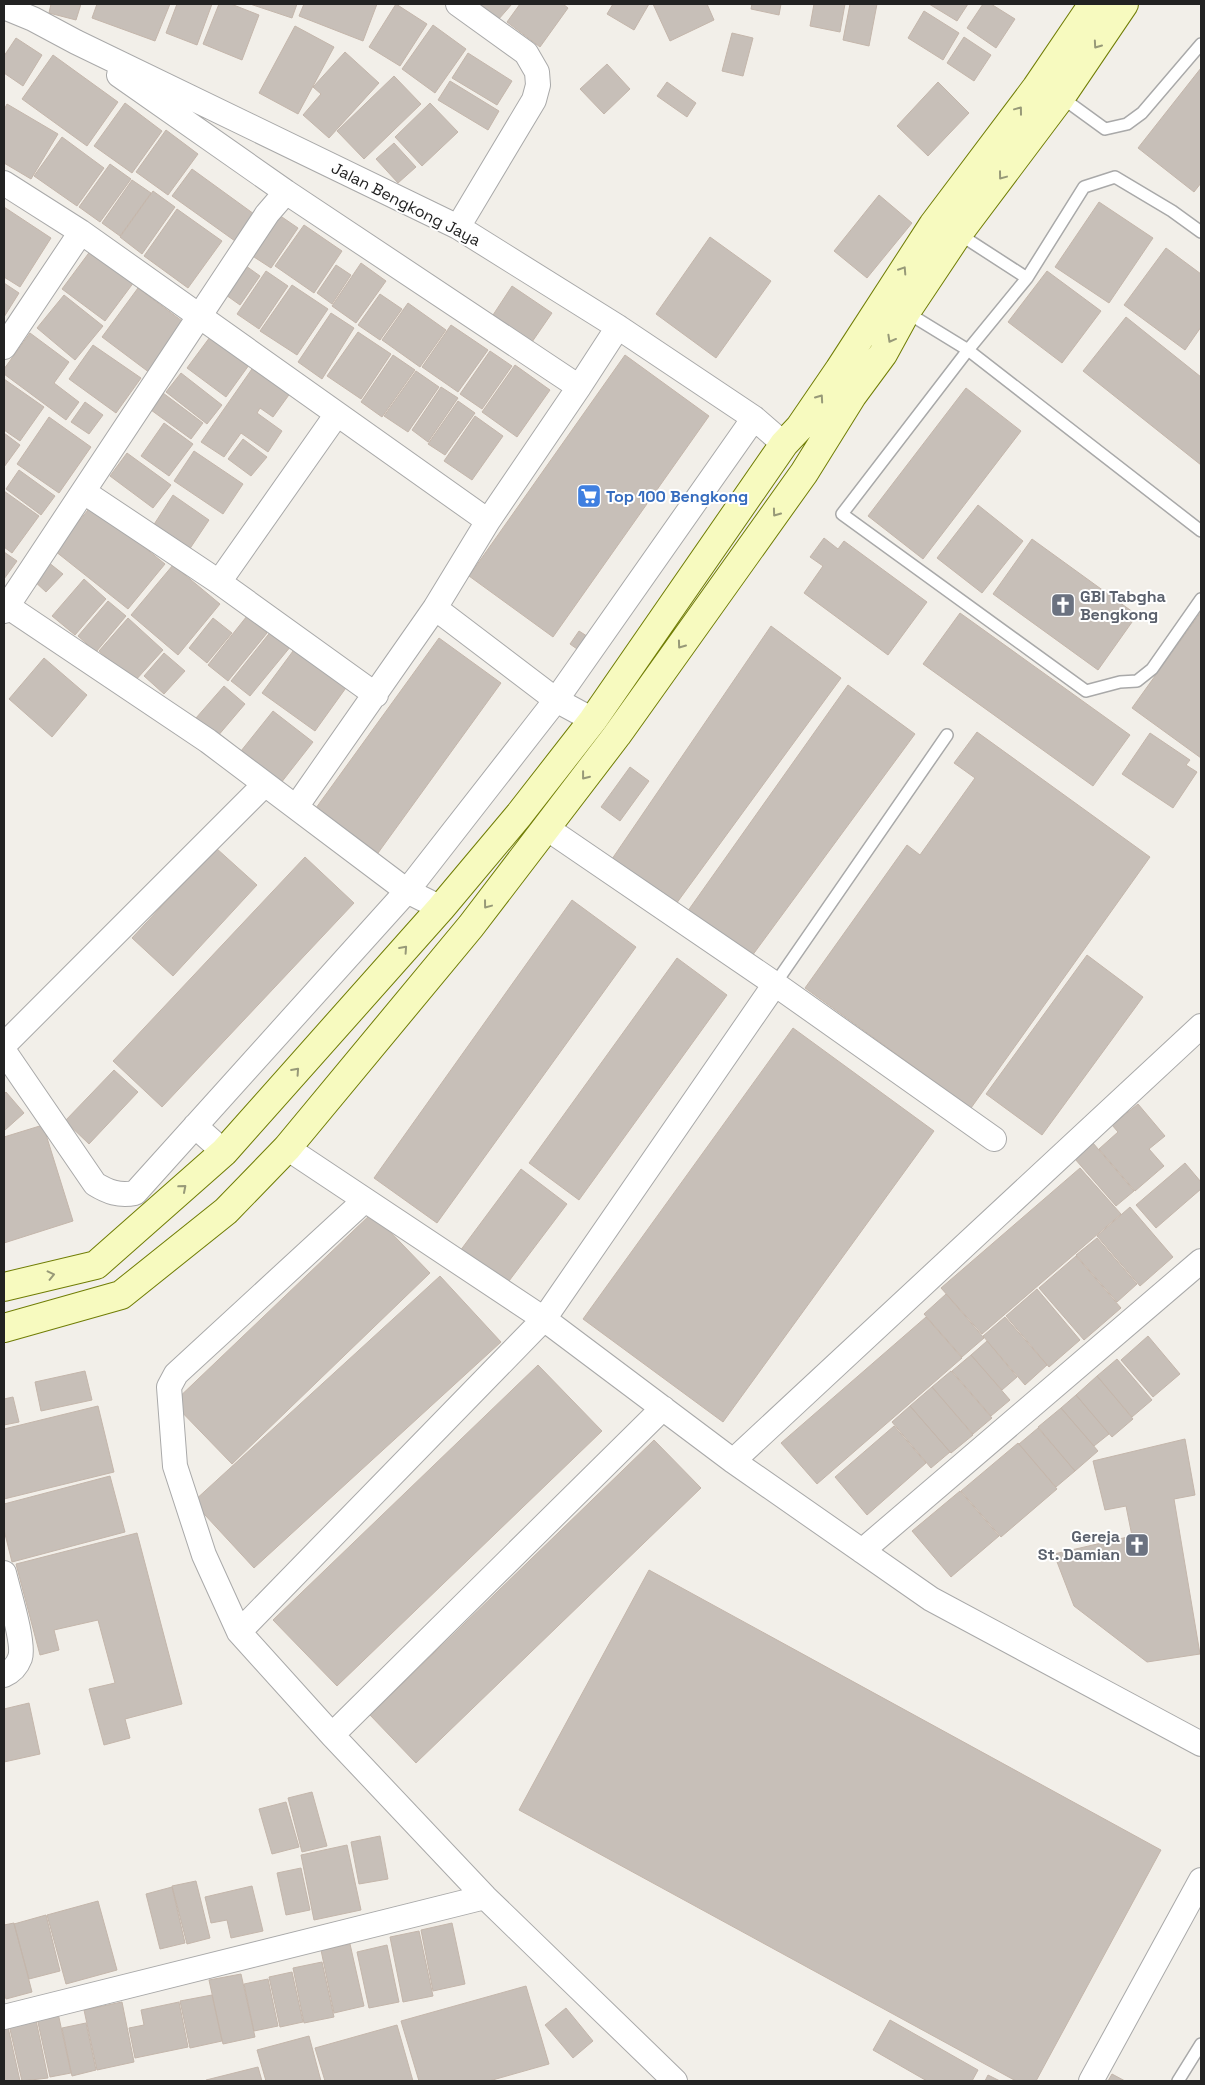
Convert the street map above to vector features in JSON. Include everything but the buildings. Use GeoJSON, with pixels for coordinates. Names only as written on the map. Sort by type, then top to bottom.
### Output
{"type":"FeatureCollection","features":[{"type":"Feature","properties":{"kind":"main road"},"geometry":{"type":"LineString","coordinates":[[4,1328],[121,1295],[226,1211],[287,1148],[471,926],[617,735],[804,473],[852,396],[883,354],[906,312],[1061,82],[1093,4]]}},
{"type":"Feature","properties":{"kind":"main road"},"geometry":{"type":"LineString","coordinates":[[4,1287],[96,1265],[224,1152],[441,908],[519,815],[593,720],[784,444],[800,427],[840,370],[932,225],[1061,82],[1124,4]]}},
{"type":"Feature","properties":{"kind":"street"},"geometry":{"type":"LineString","coordinates":[[458,4],[526,53],[537,72],[538,85],[534,100],[458,227]]}},
{"type":"Feature","properties":{"kind":"street","name":"Jalan Bengkong Jaya"},"geometry":{"type":"LineString","coordinates":[[4,7],[33,19],[76,42],[458,227],[618,327],[754,418],[784,444]]}},
{"type":"Feature","properties":{"kind":"street"},"geometry":{"type":"LineString","coordinates":[[76,42],[139,90],[286,192],[579,387]]}},
{"type":"Feature","properties":{"kind":"street"},"geometry":{"type":"LineString","coordinates":[[4,183],[81,232],[488,520]]}},
{"type":"Feature","properties":{"kind":"street"},"geometry":{"type":"LineString","coordinates":[[286,192],[268,214],[84,492],[5,607],[208,741],[407,891],[441,908]]}},
{"type":"Feature","properties":{"kind":"street"},"geometry":{"type":"LineString","coordinates":[[4,347],[81,232]]}},
{"type":"Feature","properties":{"kind":"street"},"geometry":{"type":"LineString","coordinates":[[296,807],[435,608],[488,520],[618,327]]}},
{"type":"Feature","properties":{"kind":"street"},"geometry":{"type":"LineString","coordinates":[[218,582],[337,414]]}},
{"type":"Feature","properties":{"kind":"street"},"geometry":{"type":"LineString","coordinates":[[4,1051],[95,1184],[109,1192],[125,1195],[134,1193],[407,891],[556,700],[754,418]]}},
{"type":"Feature","properties":{"kind":"street"},"geometry":{"type":"LineString","coordinates":[[84,492],[218,582],[376,695]]}},
{"type":"Feature","properties":{"kind":"street"},"geometry":{"type":"LineString","coordinates":[[435,608],[556,700],[593,720]]}},
{"type":"Feature","properties":{"kind":"street"},"geometry":{"type":"LineString","coordinates":[[4,1045],[265,784]]}},
{"type":"Feature","properties":{"kind":"street"},"geometry":{"type":"LineString","coordinates":[[545,827],[775,984],[994,1139]]}},
{"type":"Feature","properties":{"kind":"street"},"geometry":{"type":"LineString","coordinates":[[239,1632],[544,1319],[775,984]]}},
{"type":"Feature","properties":{"kind":"street"},"geometry":{"type":"LineString","coordinates":[[732,1461],[1201,1026]]}},
{"type":"Feature","properties":{"kind":"street"},"geometry":{"type":"LineString","coordinates":[[195,1126],[224,1152]]}},
{"type":"Feature","properties":{"kind":"street"},"geometry":{"type":"LineString","coordinates":[[287,1148],[544,1319],[732,1461],[931,1599],[1201,1744]]}},
{"type":"Feature","properties":{"kind":"street"},"geometry":{"type":"LineString","coordinates":[[365,1200],[176,1374],[169,1387],[175,1466],[204,1555],[239,1632],[332,1735],[485,1897],[675,2081]]}},
{"type":"Feature","properties":{"kind":"street"},"geometry":{"type":"LineString","coordinates":[[862,1551],[1201,1262]]}},
{"type":"Feature","properties":{"kind":"street"},"geometry":{"type":"LineString","coordinates":[[332,1735],[663,1408]]}},
{"type":"Feature","properties":{"kind":"street"},"geometry":{"type":"LineString","coordinates":[[4,1573],[20,1642],[20,1658],[11,1672],[4,1675]]}},
{"type":"Feature","properties":{"kind":"street"},"geometry":{"type":"LineString","coordinates":[[1091,2081],[1201,1880]]}},
{"type":"Feature","properties":{"kind":"street"},"geometry":{"type":"LineString","coordinates":[[4,2017],[485,1897]]}},
{"type":"Feature","properties":{"kind":"lane"},"geometry":{"type":"LineString","coordinates":[[1061,82],[1105,128],[1127,124],[1142,113],[1201,44]]}},
{"type":"Feature","properties":{"kind":"lane"},"geometry":{"type":"LineString","coordinates":[[1201,232],[1172,211],[1115,177],[1084,187],[1026,278],[842,514],[1086,691],[1120,682],[1137,681],[1152,669],[1201,599]]}},
{"type":"Feature","properties":{"kind":"lane"},"geometry":{"type":"LineString","coordinates":[[958,234],[1026,278]]}},
{"type":"Feature","properties":{"kind":"lane"},"geometry":{"type":"LineString","coordinates":[[906,312],[968,350],[1201,530]]}},
{"type":"Feature","properties":{"kind":"lane"},"geometry":{"type":"LineString","coordinates":[[775,984],[948,736]]}},
{"type":"Feature","properties":{"kind":"lane"},"geometry":{"type":"LineString","coordinates":[[1178,2081],[1201,2044]]}},
{"type":"Feature","properties":{"kind":"place","name":"Top 100 Bengkong"},"geometry":{"type":"Point","coordinates":[589,496]}},
{"type":"Feature","properties":{"kind":"place","name":"GBI Tabgha Bengkong"},"geometry":{"type":"Point","coordinates":[1063,605]}},
{"type":"Feature","properties":{"kind":"place","name":"Gereja St. Damian"},"geometry":{"type":"Point","coordinates":[1137,1545]}}]}
